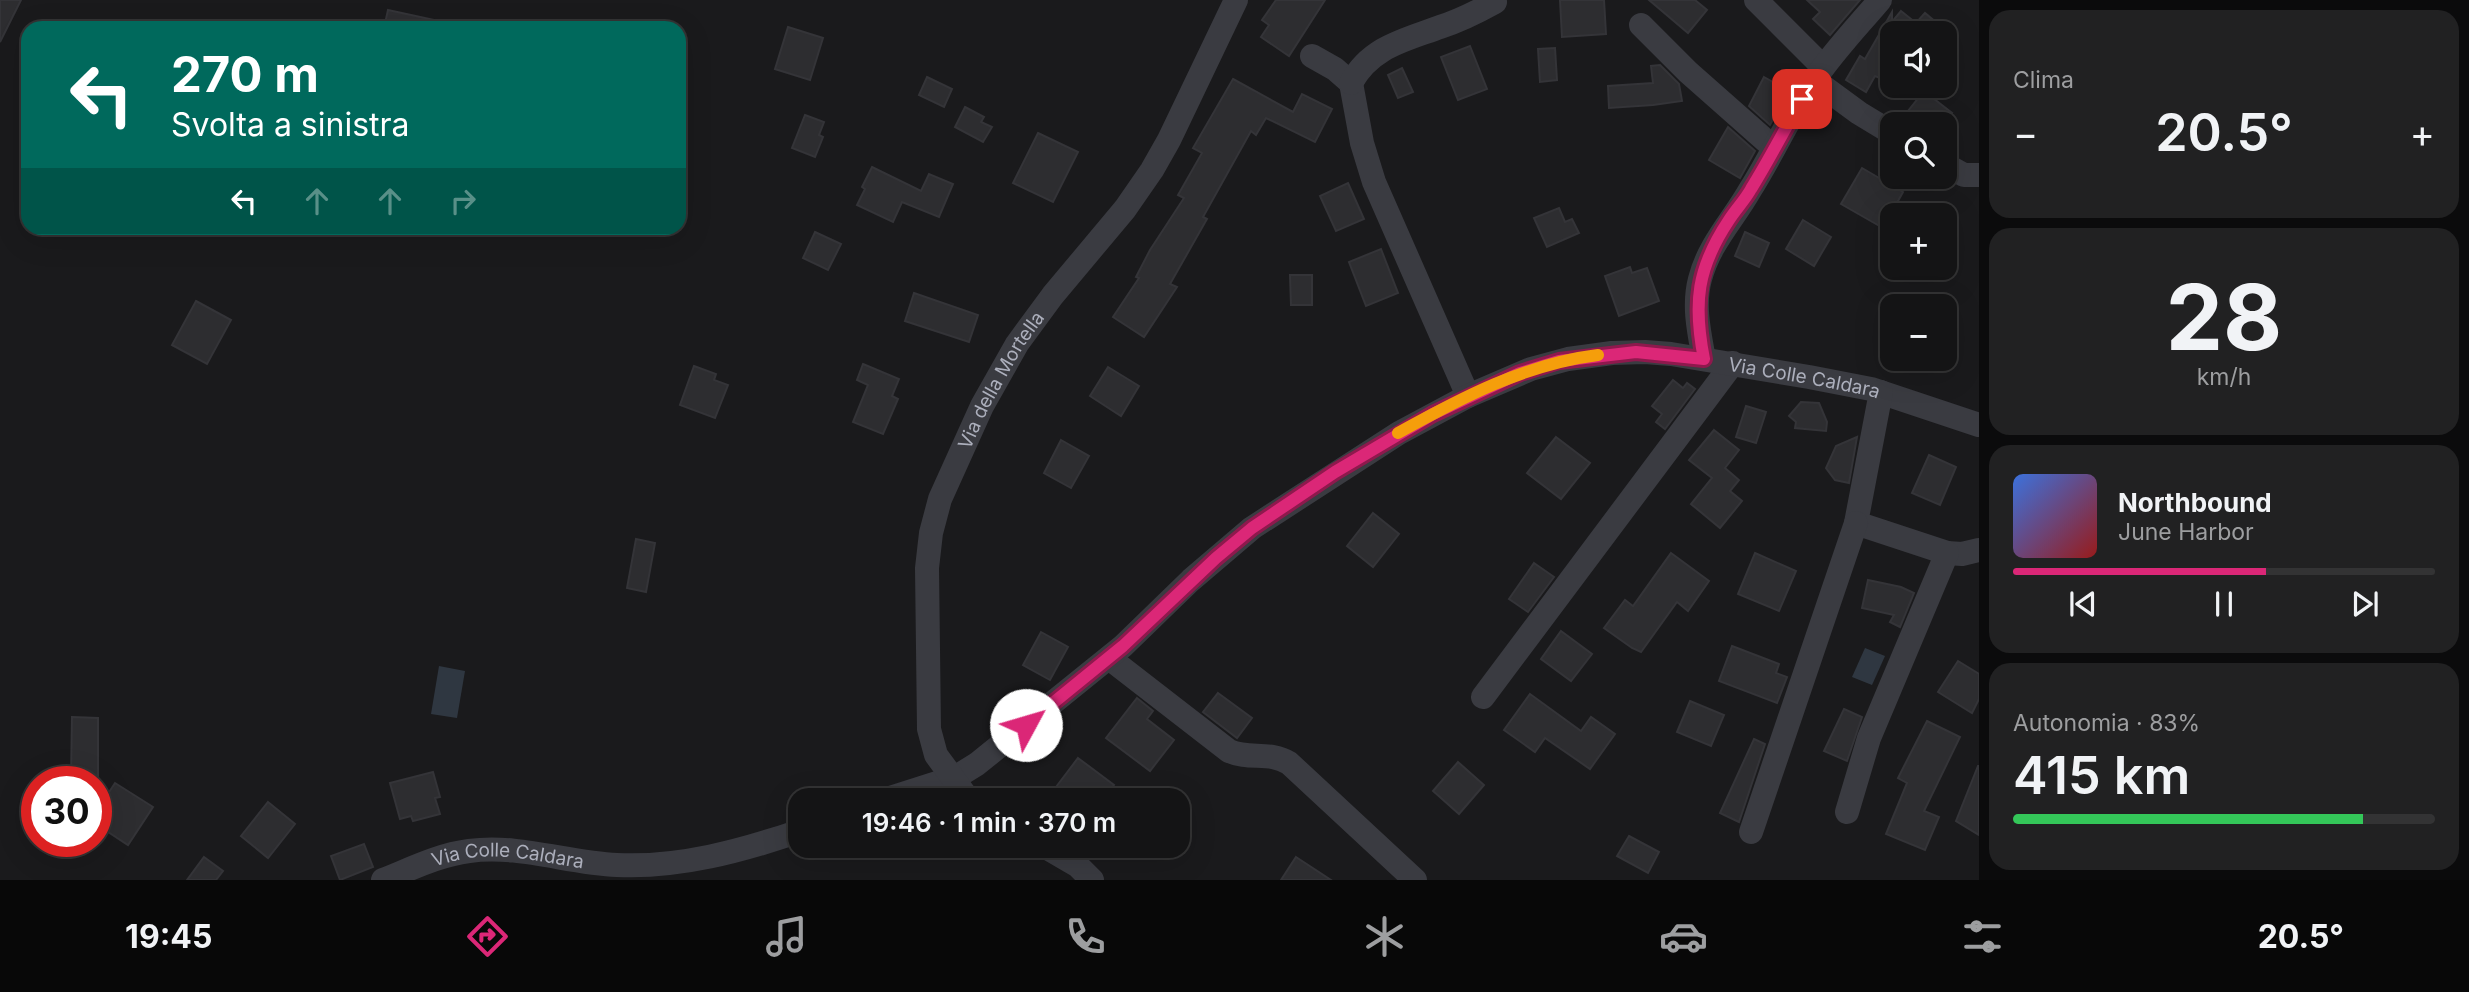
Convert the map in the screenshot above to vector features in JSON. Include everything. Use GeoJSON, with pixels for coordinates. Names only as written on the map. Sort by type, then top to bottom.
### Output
{"type":"FeatureCollection","features":[{"type":"Feature","properties":{"kind":"street","name":"Via della Mortella"},"geometry":{"type":"LineString","coordinates":[[960,788],[933,748],[928,717],[927,559],[940,499],[982,406],[1017,344],[1048,300],[1125,209],[1152,170],[1236,0]]}},
{"type":"Feature","properties":{"kind":"street"},"geometry":{"type":"LineString","coordinates":[[1756,0],[1819,73],[1859,113],[1880,126]]}},
{"type":"Feature","properties":{"kind":"street"},"geometry":{"type":"LineString","coordinates":[[1704,359],[1697,307],[1702,273],[1720,235],[1750,191],[1819,73],[1880,0]]}},
{"type":"Feature","properties":{"kind":"street"},"geometry":{"type":"LineString","coordinates":[[1351,83],[1365,63],[1386,47],[1462,19],[1495,2]]}},
{"type":"Feature","properties":{"kind":"street"},"geometry":{"type":"LineString","coordinates":[[1641,25],[1688,72],[1774,148]]}},
{"type":"Feature","properties":{"kind":"street"},"geometry":{"type":"LineString","coordinates":[[1312,56],[1335,69],[1351,83],[1362,143],[1374,182],[1468,396]]}},
{"type":"Feature","properties":{"kind":"street"},"geometry":{"type":"LineString","coordinates":[[1957,171],[1964,175],[1979,175]]}},
{"type":"Feature","properties":{"kind":"street","name":"Via Colle Caldara"},"geometry":{"type":"LineString","coordinates":[[921,788],[962,774],[985,758],[1109,658],[1209,564],[1252,528],[1399,433],[1468,396],[1531,369],[1590,356],[1645,352],[1704,359],[1809,377],[1881,393],[1979,425]]}},
{"type":"Feature","properties":{"kind":"street"},"geometry":{"type":"LineString","coordinates":[[1483,697],[1732,363]]}},
{"type":"Feature","properties":{"kind":"street"},"geometry":{"type":"LineString","coordinates":[[1751,832],[1856,523],[1881,393]]}},
{"type":"Feature","properties":{"kind":"street"},"geometry":{"type":"LineString","coordinates":[[1856,523],[1947,553],[1962,554],[1979,550]]}},
{"type":"Feature","properties":{"kind":"street"},"geometry":{"type":"LineString","coordinates":[[1847,812],[1869,738],[1947,553]]}},
{"type":"Feature","properties":{"kind":"street"},"geometry":{"type":"LineString","coordinates":[[1109,658],[1229,751],[1248,757],[1274,756],[1293,765],[1406,877]]}},
{"type":"Feature","properties":{"kind":"street","name":"Via Colle Caldara"},"geometry":{"type":"LineString","coordinates":[[383,880],[435,859],[470,850],[520,852],[617,865],[649,865],[703,858],[788,835]]}},
{"type":"Feature","properties":{"kind":"street"},"geometry":{"type":"LineString","coordinates":[[1064,858],[1078,866],[1092,880]]}},
{"type":"Feature","properties":{"kind":"shaded area"},"geometry":{"type":"Polygon","coordinates":[[[1865,648],[1885,656],[1872,685],[1852,677],[1865,648]]]}},
{"type":"Feature","properties":{"kind":"shaded area"},"geometry":{"type":"Polygon","coordinates":[[[439,666],[465,671],[457,718],[431,714],[439,666]]]}},
{"type":"Feature","properties":{"kind":"building"},"geometry":{"type":"Polygon","coordinates":[[[0,0],[21,0],[0,42],[0,0]]]}},
{"type":"Feature","properties":{"kind":"building"},"geometry":{"type":"Polygon","coordinates":[[[1276,0],[1325,0],[1289,56],[1261,37],[1269,25],[1262,20],[1276,0]]]}},
{"type":"Feature","properties":{"kind":"building"},"geometry":{"type":"Polygon","coordinates":[[[1560,0],[1604,0],[1606,34],[1562,37],[1560,0]]]}},
{"type":"Feature","properties":{"kind":"building"},"geometry":{"type":"Polygon","coordinates":[[[1649,0],[1695,0],[1707,10],[1688,33],[1649,0]]]}},
{"type":"Feature","properties":{"kind":"building"},"geometry":{"type":"Polygon","coordinates":[[[1807,0],[1860,0],[1830,35],[1813,19],[1820,12],[1807,0]]]}},
{"type":"Feature","properties":{"kind":"building"},"geometry":{"type":"Polygon","coordinates":[[[388,10],[439,21],[386,21],[388,10]]]}},
{"type":"Feature","properties":{"kind":"building"},"geometry":{"type":"Polygon","coordinates":[[[1901,11],[1914,21],[1893,21],[1901,11]]]}},
{"type":"Feature","properties":{"kind":"building"},"geometry":{"type":"Polygon","coordinates":[[[1925,13],[1934,21],[1918,21],[1925,13]]]}},
{"type":"Feature","properties":{"kind":"building"},"geometry":{"type":"Polygon","coordinates":[[[788,27],[823,38],[810,80],[775,69],[788,27]]]}},
{"type":"Feature","properties":{"kind":"building"},"geometry":{"type":"Polygon","coordinates":[[[1880,33],[1880,78],[1875,76],[1866,92],[1846,80],[1860,56],[1865,59],[1880,33]]]}},
{"type":"Feature","properties":{"kind":"building"},"geometry":{"type":"Polygon","coordinates":[[[1470,46],[1487,89],[1458,100],[1441,57],[1470,46]]]}},
{"type":"Feature","properties":{"kind":"building"},"geometry":{"type":"Polygon","coordinates":[[[1555,48],[1557,80],[1540,82],[1538,49],[1555,48]]]}},
{"type":"Feature","properties":{"kind":"building"},"geometry":{"type":"Polygon","coordinates":[[[1660,65],[1679,84],[1682,101],[1609,108],[1608,86],[1653,83],[1651,66],[1660,65]]]}},
{"type":"Feature","properties":{"kind":"building"},"geometry":{"type":"Polygon","coordinates":[[[1402,68],[1413,92],[1398,98],[1388,75],[1402,68]]]}},
{"type":"Feature","properties":{"kind":"building"},"geometry":{"type":"Polygon","coordinates":[[[927,77],[952,89],[944,107],[919,95],[927,77]]]}},
{"type":"Feature","properties":{"kind":"building"},"geometry":{"type":"Polygon","coordinates":[[[1764,77],[1789,91],[1770,125],[1749,106],[1764,77]]]}},
{"type":"Feature","properties":{"kind":"building"},"geometry":{"type":"Polygon","coordinates":[[[1233,79],[1293,112],[1302,94],[1332,109],[1315,142],[1266,118],[1256,135],[1251,131],[1203,217],[1207,219],[1170,284],[1177,287],[1144,337],[1113,317],[1139,278],[1136,277],[1150,250],[1184,198],[1178,195],[1202,153],[1193,148],[1233,79]]]}},
{"type":"Feature","properties":{"kind":"building"},"geometry":{"type":"Polygon","coordinates":[[[1918,98],[1933,98],[1951,112],[1907,112],[1918,98]]]}},
{"type":"Feature","properties":{"kind":"building"},"geometry":{"type":"Polygon","coordinates":[[[965,107],[984,117],[981,122],[992,127],[983,142],[955,127],[965,107]]]}},
{"type":"Feature","properties":{"kind":"building"},"geometry":{"type":"Polygon","coordinates":[[[805,115],[824,122],[819,135],[823,137],[815,157],[792,148],[805,115]]]}},
{"type":"Feature","properties":{"kind":"building"},"geometry":{"type":"Polygon","coordinates":[[[1728,127],[1755,151],[1740,178],[1709,160],[1728,127]]]}},
{"type":"Feature","properties":{"kind":"building"},"geometry":{"type":"Polygon","coordinates":[[[1038,133],[1078,152],[1053,202],[1013,183],[1038,133]]]}},
{"type":"Feature","properties":{"kind":"building"},"geometry":{"type":"Polygon","coordinates":[[[872,167],[921,191],[929,174],[953,184],[939,217],[902,202],[893,222],[857,205],[872,167]]]}},
{"type":"Feature","properties":{"kind":"building"},"geometry":{"type":"Polygon","coordinates":[[[1862,168],[1880,179],[1880,189],[1898,189],[1903,192],[1897,203],[1880,203],[1880,226],[1841,204],[1862,168]]]}},
{"type":"Feature","properties":{"kind":"building"},"geometry":{"type":"Polygon","coordinates":[[[1348,183],[1364,219],[1336,231],[1320,196],[1348,183]]]}},
{"type":"Feature","properties":{"kind":"building"},"geometry":{"type":"Polygon","coordinates":[[[1559,208],[1565,222],[1572,219],[1579,233],[1547,247],[1534,218],[1559,208]]]}},
{"type":"Feature","properties":{"kind":"building"},"geometry":{"type":"Polygon","coordinates":[[[1803,220],[1831,237],[1814,266],[1786,249],[1803,220]]]}},
{"type":"Feature","properties":{"kind":"building"},"geometry":{"type":"Polygon","coordinates":[[[815,232],[841,244],[828,270],[803,258],[815,232]]]}},
{"type":"Feature","properties":{"kind":"building"},"geometry":{"type":"Polygon","coordinates":[[[1745,232],[1769,243],[1759,267],[1735,256],[1745,232]]]}},
{"type":"Feature","properties":{"kind":"building"},"geometry":{"type":"Polygon","coordinates":[[[1381,249],[1398,293],[1366,306],[1349,262],[1381,249]]]}},
{"type":"Feature","properties":{"kind":"building"},"geometry":{"type":"Polygon","coordinates":[[[1630,267],[1632,273],[1647,268],[1659,301],[1619,316],[1605,276],[1630,267]]]}},
{"type":"Feature","properties":{"kind":"building"},"geometry":{"type":"Polygon","coordinates":[[[1290,275],[1312,275],[1312,305],[1291,305],[1290,275]]]}},
{"type":"Feature","properties":{"kind":"building"},"geometry":{"type":"Polygon","coordinates":[[[914,293],[978,315],[969,342],[905,321],[914,293]]]}},
{"type":"Feature","properties":{"kind":"building"},"geometry":{"type":"Polygon","coordinates":[[[196,301],[231,320],[207,364],[172,345],[196,301]]]}},
{"type":"Feature","properties":{"kind":"building"},"geometry":{"type":"Polygon","coordinates":[[[863,364],[899,379],[892,396],[898,399],[883,434],[853,422],[868,385],[857,380],[863,364]]]}},
{"type":"Feature","properties":{"kind":"building"},"geometry":{"type":"Polygon","coordinates":[[[694,366],[716,374],[714,380],[728,385],[715,418],[680,405],[694,366]]]}},
{"type":"Feature","properties":{"kind":"building"},"geometry":{"type":"Polygon","coordinates":[[[1108,367],[1139,386],[1121,416],[1090,396],[1108,367]]]}},
{"type":"Feature","properties":{"kind":"building"},"geometry":{"type":"Polygon","coordinates":[[[1673,380],[1683,388],[1687,383],[1695,389],[1665,429],[1656,422],[1662,414],[1652,406],[1673,380]]]}},
{"type":"Feature","properties":{"kind":"building"},"geometry":{"type":"Polygon","coordinates":[[[1801,402],[1819,403],[1827,422],[1826,431],[1795,428],[1796,422],[1789,416],[1801,402]]]}},
{"type":"Feature","properties":{"kind":"building"},"geometry":{"type":"Polygon","coordinates":[[[1746,406],[1766,412],[1756,443],[1736,437],[1746,406]]]}},
{"type":"Feature","properties":{"kind":"building"},"geometry":{"type":"Polygon","coordinates":[[[1714,430],[1739,450],[1725,468],[1739,480],[1730,491],[1742,501],[1720,528],[1691,504],[1712,478],[1689,460],[1714,430]]]}},
{"type":"Feature","properties":{"kind":"building"},"geometry":{"type":"Polygon","coordinates":[[[1556,437],[1590,463],[1561,499],[1527,473],[1556,437]]]}},
{"type":"Feature","properties":{"kind":"building"},"geometry":{"type":"Polygon","coordinates":[[[1857,437],[1849,483],[1835,480],[1826,468],[1836,446],[1857,437]]]}},
{"type":"Feature","properties":{"kind":"building"},"geometry":{"type":"Polygon","coordinates":[[[1061,440],[1089,456],[1071,488],[1044,473],[1061,440]]]}},
{"type":"Feature","properties":{"kind":"building"},"geometry":{"type":"Polygon","coordinates":[[[1929,455],[1956,467],[1940,505],[1912,493],[1929,455]]]}},
{"type":"Feature","properties":{"kind":"building"},"geometry":{"type":"Polygon","coordinates":[[[1373,513],[1399,534],[1373,567],[1347,546],[1373,513]]]}},
{"type":"Feature","properties":{"kind":"building"},"geometry":{"type":"Polygon","coordinates":[[[636,539],[655,543],[646,592],[627,588],[636,539]]]}},
{"type":"Feature","properties":{"kind":"building"},"geometry":{"type":"Polygon","coordinates":[[[1671,553],[1709,581],[1688,611],[1677,602],[1641,652],[1604,628],[1625,600],[1633,606],[1671,553]]]}},
{"type":"Feature","properties":{"kind":"building"},"geometry":{"type":"Polygon","coordinates":[[[1755,553],[1796,571],[1779,611],[1738,594],[1755,553]]]}},
{"type":"Feature","properties":{"kind":"building"},"geometry":{"type":"Polygon","coordinates":[[[1534,563],[1554,577],[1528,612],[1509,599],[1534,563]]]}},
{"type":"Feature","properties":{"kind":"building"},"geometry":{"type":"Polygon","coordinates":[[[1868,580],[1901,587],[1914,593],[1900,627],[1890,622],[1894,615],[1862,608],[1868,580]]]}},
{"type":"Feature","properties":{"kind":"building"},"geometry":{"type":"Polygon","coordinates":[[[1561,631],[1592,654],[1571,681],[1541,659],[1561,631]]]}},
{"type":"Feature","properties":{"kind":"building"},"geometry":{"type":"Polygon","coordinates":[[[1041,632],[1068,647],[1050,680],[1023,665],[1041,632]]]}},
{"type":"Feature","properties":{"kind":"building"},"geometry":{"type":"Polygon","coordinates":[[[1732,646],[1779,664],[1776,673],[1787,677],[1777,703],[1719,681],[1732,646]]]}},
{"type":"Feature","properties":{"kind":"building"},"geometry":{"type":"Polygon","coordinates":[[[1958,661],[1979,674],[1979,699],[1972,713],[1938,692],[1958,661]]]}},
{"type":"Feature","properties":{"kind":"building"},"geometry":{"type":"Polygon","coordinates":[[[1218,693],[1252,718],[1237,738],[1203,712],[1218,693]]]}},
{"type":"Feature","properties":{"kind":"building"},"geometry":{"type":"Polygon","coordinates":[[[1530,694],[1581,731],[1591,717],[1615,734],[1590,769],[1545,738],[1535,752],[1504,730],[1530,694]]]}},
{"type":"Feature","properties":{"kind":"building"},"geometry":{"type":"Polygon","coordinates":[[[1137,698],[1153,711],[1147,719],[1174,740],[1150,771],[1106,738],[1137,698]]]}},
{"type":"Feature","properties":{"kind":"building"},"geometry":{"type":"Polygon","coordinates":[[[1690,701],[1724,715],[1711,746],[1677,732],[1690,701]]]}},
{"type":"Feature","properties":{"kind":"building"},"geometry":{"type":"Polygon","coordinates":[[[1844,709],[1862,717],[1847,761],[1824,751],[1844,709]]]}},
{"type":"Feature","properties":{"kind":"building"},"geometry":{"type":"Polygon","coordinates":[[[72,717],[98,718],[98,766],[71,766],[72,717]]]}},
{"type":"Feature","properties":{"kind":"building"},"geometry":{"type":"Polygon","coordinates":[[[1927,721],[1960,737],[1924,811],[1939,817],[1925,850],[1886,834],[1907,783],[1898,778],[1927,721]]]}},
{"type":"Feature","properties":{"kind":"building"},"geometry":{"type":"Polygon","coordinates":[[[1754,739],[1765,744],[1739,822],[1720,813],[1754,739]]]}},
{"type":"Feature","properties":{"kind":"building"},"geometry":{"type":"Polygon","coordinates":[[[1078,758],[1114,785],[1112,788],[1056,787],[1078,758]]]}},
{"type":"Feature","properties":{"kind":"building"},"geometry":{"type":"Polygon","coordinates":[[[1458,762],[1484,785],[1459,814],[1433,791],[1458,762]]]}},
{"type":"Feature","properties":{"kind":"building"},"geometry":{"type":"Polygon","coordinates":[[[1979,766],[1979,835],[1956,821],[1979,766]]]}},
{"type":"Feature","properties":{"kind":"building"},"geometry":{"type":"Polygon","coordinates":[[[433,772],[440,797],[435,798],[440,814],[413,821],[411,816],[400,819],[390,783],[433,772]]]}},
{"type":"Feature","properties":{"kind":"building"},"geometry":{"type":"Polygon","coordinates":[[[115,783],[153,807],[128,845],[112,834],[112,788],[115,783]]]}},
{"type":"Feature","properties":{"kind":"building"},"geometry":{"type":"Polygon","coordinates":[[[268,802],[295,824],[268,858],[241,836],[268,802]]]}},
{"type":"Feature","properties":{"kind":"building"},"geometry":{"type":"Polygon","coordinates":[[[1629,836],[1659,852],[1648,873],[1617,856],[1629,836]]]}},
{"type":"Feature","properties":{"kind":"building"},"geometry":{"type":"Polygon","coordinates":[[[364,844],[373,867],[340,880],[331,856],[364,844]]]}},
{"type":"Feature","properties":{"kind":"building"},"geometry":{"type":"Polygon","coordinates":[[[204,857],[223,871],[216,880],[187,880],[204,857]]]}},
{"type":"Feature","properties":{"kind":"building"},"geometry":{"type":"Polygon","coordinates":[[[1296,857],[1331,880],[1281,880],[1296,857]]]}},
{"type":"Feature","properties":{"kind":"slow traffic"},"geometry":{"type":"LineString","coordinates":[[1398,433],[1468,396],[1520,373],[1559,361],[1598,355]]}},
{"type":"Feature","properties":{"kind":"route"},"geometry":{"type":"LineString","coordinates":[[1026,725],[1123,646],[1216,558],[1252,528],[1335,472],[1433,414],[1520,373],[1559,361],[1620,352],[1654,352],[1704,359],[1697,307],[1700,280],[1707,261],[1728,220],[1750,191],[1802,99]]}}]}
